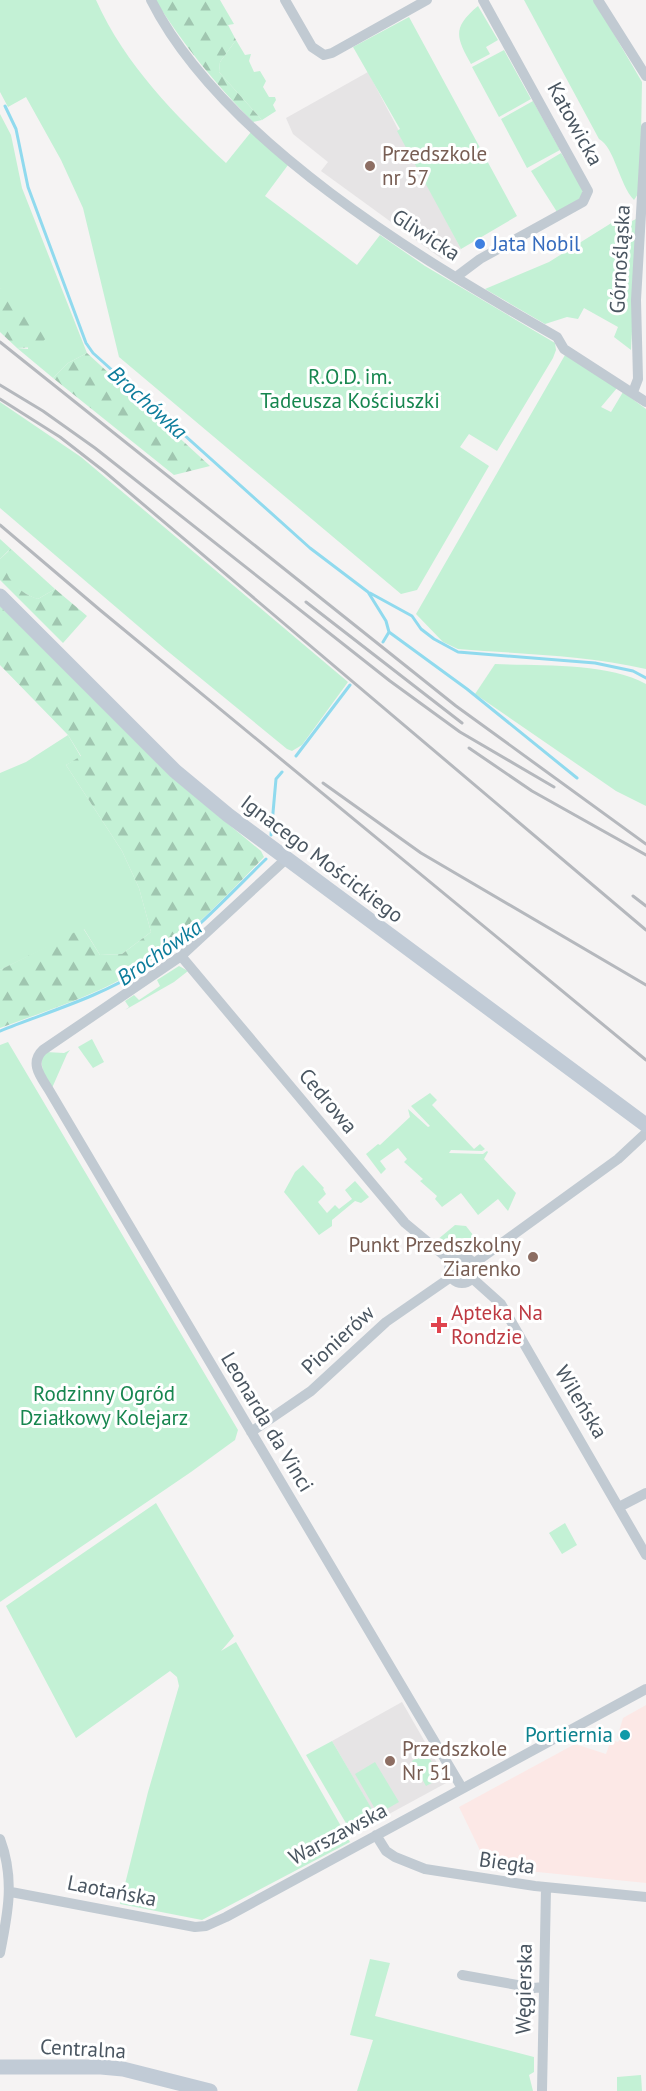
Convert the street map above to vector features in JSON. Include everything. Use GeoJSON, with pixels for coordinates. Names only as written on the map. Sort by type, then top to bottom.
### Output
{"type":"FeatureCollection","features":[{"type":"Feature","properties":{"kind":"street","name":"Gliwicka"},"geometry":{"type":"LineString","coordinates":[[151,0],[190,60],[219,93],[267,140],[311,177],[377,226],[456,277],[557,337],[564,349],[646,402]]}},
{"type":"Feature","properties":{"kind":"street"},"geometry":{"type":"LineString","coordinates":[[285,0],[312,47],[324,54],[332,53],[426,0]]}},
{"type":"Feature","properties":{"kind":"street","name":"Katowicka"},"geometry":{"type":"LineString","coordinates":[[456,277],[480,259],[583,202],[588,191],[483,0]]}},
{"type":"Feature","properties":{"kind":"street"},"geometry":{"type":"LineString","coordinates":[[598,0],[646,76]]}},
{"type":"Feature","properties":{"kind":"street","name":"Górnośląska"},"geometry":{"type":"LineString","coordinates":[[633,392],[638,379],[636,300],[646,127]]}},
{"type":"Feature","properties":{"kind":"street","name":"Ignacego Mościckiego"},"geometry":{"type":"LineString","coordinates":[[0,596],[175,771],[286,859],[646,1125]]}},
{"type":"Feature","properties":{"kind":"street"},"geometry":{"type":"LineString","coordinates":[[181,956],[286,859]]}},
{"type":"Feature","properties":{"kind":"street","name":"Leonarda da Vinci"},"geometry":{"type":"LineString","coordinates":[[181,956],[43,1050],[36,1060],[40,1075],[462,1788]]}},
{"type":"Feature","properties":{"kind":"street","name":"Cedrowa"},"geometry":{"type":"LineString","coordinates":[[181,956],[405,1223],[452,1262]]}},
{"type":"Feature","properties":{"kind":"street"},"geometry":{"type":"LineString","coordinates":[[473,1264],[613,1163],[646,1133]]}},
{"type":"Feature","properties":{"kind":"street"},"geometry":{"type":"LineString","coordinates":[[461,1258],[473,1264],[472,1278],[460,1283],[451,1276],[449,1269],[452,1262],[461,1258]]}},
{"type":"Feature","properties":{"kind":"street","name":"Pionierów"},"geometry":{"type":"LineString","coordinates":[[250,1432],[312,1391],[386,1322],[451,1276]]}},
{"type":"Feature","properties":{"kind":"street","name":"Wileńska"},"geometry":{"type":"LineString","coordinates":[[472,1278],[501,1304],[646,1555]]}},
{"type":"Feature","properties":{"kind":"street"},"geometry":{"type":"LineString","coordinates":[[620,1507],[646,1493]]}},
{"type":"Feature","properties":{"kind":"street","name":"Warszawska"},"geometry":{"type":"LineString","coordinates":[[206,1926],[646,1689]]}},
{"type":"Feature","properties":{"kind":"street","name":"Biegła"},"geometry":{"type":"LineString","coordinates":[[376,1835],[386,1851],[394,1857],[425,1869],[546,1888],[646,1897]]}},
{"type":"Feature","properties":{"kind":"street"},"geometry":{"type":"LineString","coordinates":[[0,1839],[9,1870],[11,1892],[0,1953]]}},
{"type":"Feature","properties":{"kind":"street","name":"Węgierska"},"geometry":{"type":"LineString","coordinates":[[542,2091],[546,1888]]}},
{"type":"Feature","properties":{"kind":"street","name":"Laotańska"},"geometry":{"type":"LineString","coordinates":[[11,1892],[195,1927],[206,1926]]}},
{"type":"Feature","properties":{"kind":"street"},"geometry":{"type":"LineString","coordinates":[[462,1975],[534,1988],[543,1987]]}},
{"type":"Feature","properties":{"kind":"street","name":"Centralna"},"geometry":{"type":"LineString","coordinates":[[0,2067],[101,2067],[167,2085],[210,2091]]}},
{"type":"Feature","properties":{"kind":"shaded area","name":"Przedszkole nr 57"},"geometry":{"type":"Polygon","coordinates":[[[368,72],[461,249],[442,259],[321,171],[328,162],[293,134],[286,118],[368,72]]]}},
{"type":"Feature","properties":{"kind":"shaded area","name":"Przedszkole Nr 51"},"geometry":{"type":"Polygon","coordinates":[[[402,1702],[448,1782],[378,1820],[332,1741],[402,1702]]]}},
{"type":"Feature","properties":{"kind":"shaded area"},"geometry":{"type":"Polygon","coordinates":[[[646,1705],[646,1883],[488,1867],[459,1807],[575,1744],[606,1754],[611,1740],[618,1742],[620,1739],[617,1738],[623,1718],[646,1705]]]}},
{"type":"Feature","properties":{"kind":"green space","name":"R.O.D. im. Tadeusza Kościuszki"},"geometry":{"type":"Polygon","coordinates":[[[0,0],[96,0],[108,24],[137,68],[189,127],[226,163],[251,132],[288,165],[265,196],[357,265],[380,235],[425,266],[555,343],[556,350],[553,358],[497,451],[469,434],[460,447],[489,466],[417,590],[401,594],[119,357],[83,208],[61,160],[26,97],[8,107],[0,92],[0,0]]]}},
{"type":"Feature","properties":{"kind":"green space"},"geometry":{"type":"Polygon","coordinates":[[[155,0],[220,0],[234,24],[228,25],[236,40],[220,62],[219,72],[262,120],[253,122],[225,92],[189,49],[155,0]]]}},
{"type":"Feature","properties":{"kind":"green space"},"geometry":{"type":"Polygon","coordinates":[[[524,0],[594,0],[642,82],[640,191],[634,200],[624,185],[609,150],[599,139],[524,0]]]}},
{"type":"Feature","properties":{"kind":"green space"},"geometry":{"type":"Polygon","coordinates":[[[478,6],[498,40],[486,47],[490,54],[471,64],[462,47],[459,33],[464,21],[478,6]]]}},
{"type":"Feature","properties":{"kind":"green space"},"geometry":{"type":"Polygon","coordinates":[[[409,17],[517,216],[461,249],[397,131],[400,129],[353,47],[409,17]]]}},
{"type":"Feature","properties":{"kind":"green space"},"geometry":{"type":"Polygon","coordinates":[[[236,40],[245,55],[251,54],[249,61],[254,72],[260,71],[266,81],[263,87],[269,97],[275,97],[276,100],[273,105],[276,111],[262,120],[219,72],[220,62],[236,40]]]}},
{"type":"Feature","properties":{"kind":"green space"},"geometry":{"type":"Polygon","coordinates":[[[504,50],[531,99],[499,117],[472,67],[504,50]]]}},
{"type":"Feature","properties":{"kind":"green space"},"geometry":{"type":"Polygon","coordinates":[[[533,101],[560,150],[527,168],[501,119],[533,101]]]}},
{"type":"Feature","properties":{"kind":"green space"},"geometry":{"type":"Polygon","coordinates":[[[0,114],[11,135],[22,188],[87,353],[68,363],[53,378],[17,348],[28,349],[28,309],[0,288],[0,114]]]}},
{"type":"Feature","properties":{"kind":"green space"},"geometry":{"type":"Polygon","coordinates":[[[561,153],[583,188],[581,198],[557,212],[531,171],[561,153]]]}},
{"type":"Feature","properties":{"kind":"green space"},"geometry":{"type":"Polygon","coordinates":[[[621,217],[628,223],[638,218],[631,350],[614,337],[618,327],[584,308],[578,319],[567,317],[545,324],[485,289],[549,262],[621,217]]]}},
{"type":"Feature","properties":{"kind":"green space"},"geometry":{"type":"Polygon","coordinates":[[[0,288],[18,299],[46,322],[48,336],[38,347],[17,348],[0,332],[0,288]]]}},
{"type":"Feature","properties":{"kind":"green space"},"geometry":{"type":"Polygon","coordinates":[[[87,353],[210,466],[174,475],[53,378],[68,363],[87,353]]]}},
{"type":"Feature","properties":{"kind":"green space"},"geometry":{"type":"Polygon","coordinates":[[[565,355],[617,388],[601,407],[611,412],[623,392],[646,409],[646,669],[576,658],[458,649],[443,642],[416,614],[565,355]]]}},
{"type":"Feature","properties":{"kind":"green space"},"geometry":{"type":"Polygon","coordinates":[[[0,402],[81,457],[348,682],[302,745],[292,751],[287,749],[165,649],[0,508],[0,402]]]}},
{"type":"Feature","properties":{"kind":"green space"},"geometry":{"type":"Polygon","coordinates":[[[0,539],[55,589],[38,599],[10,582],[4,571],[4,563],[9,550],[0,559],[0,539]]]}},
{"type":"Feature","properties":{"kind":"green space"},"geometry":{"type":"Polygon","coordinates":[[[11,549],[4,566],[9,578],[17,587],[38,599],[55,589],[87,616],[63,643],[0,580],[0,559],[11,549]]]}},
{"type":"Feature","properties":{"kind":"green space"},"geometry":{"type":"Polygon","coordinates":[[[0,606],[170,776],[261,851],[264,857],[193,927],[134,972],[85,996],[0,1028],[0,970],[83,928],[100,955],[122,954],[151,932],[139,888],[122,851],[66,765],[81,756],[68,735],[0,665],[0,606]]]}},
{"type":"Feature","properties":{"kind":"green space"},"geometry":{"type":"Polygon","coordinates":[[[495,664],[573,666],[612,672],[646,684],[646,806],[616,791],[475,694],[495,664]]]}},
{"type":"Feature","properties":{"kind":"green space"},"geometry":{"type":"Polygon","coordinates":[[[68,735],[81,757],[66,765],[122,851],[139,888],[151,932],[122,954],[100,955],[84,929],[0,970],[0,773],[26,762],[68,735]]]}},
{"type":"Feature","properties":{"kind":"green space"},"geometry":{"type":"Polygon","coordinates":[[[179,966],[188,971],[174,982],[125,1010],[129,1007],[125,1001],[134,995],[139,1000],[160,986],[157,980],[179,966]]]}},
{"type":"Feature","properties":{"kind":"green space"},"geometry":{"type":"Polygon","coordinates":[[[92,1039],[104,1062],[93,1068],[78,1047],[92,1039]]]}},
{"type":"Feature","properties":{"kind":"green space","name":"Rodzinny Ogród Działkowy Kolejarz"},"geometry":{"type":"Polygon","coordinates":[[[8,1042],[238,1430],[235,1440],[191,1472],[0,1602],[0,1045],[8,1042]]]}},
{"type":"Feature","properties":{"kind":"green space"},"geometry":{"type":"Polygon","coordinates":[[[70,1050],[52,1088],[43,1072],[41,1059],[46,1052],[64,1053],[70,1050]]]}},
{"type":"Feature","properties":{"kind":"green space"},"geometry":{"type":"Polygon","coordinates":[[[430,1093],[437,1100],[432,1105],[474,1149],[480,1144],[485,1149],[482,1151],[451,1150],[449,1153],[483,1154],[487,1151],[484,1159],[516,1193],[508,1211],[498,1199],[478,1215],[461,1193],[442,1207],[435,1199],[437,1196],[420,1181],[423,1179],[404,1162],[407,1159],[398,1148],[380,1161],[386,1169],[381,1174],[366,1154],[378,1144],[380,1145],[410,1117],[408,1109],[428,1127],[430,1126],[411,1106],[430,1093]]]}},
{"type":"Feature","properties":{"kind":"green space"},"geometry":{"type":"Polygon","coordinates":[[[303,1165],[324,1188],[326,1194],[318,1202],[327,1213],[335,1205],[339,1209],[352,1199],[345,1190],[355,1181],[369,1197],[361,1203],[355,1201],[332,1220],[332,1226],[319,1235],[284,1192],[295,1172],[303,1165]]]}},
{"type":"Feature","properties":{"kind":"green space"},"geometry":{"type":"Polygon","coordinates":[[[455,1225],[466,1226],[480,1244],[475,1247],[458,1249],[446,1246],[437,1240],[455,1225]]]}},
{"type":"Feature","properties":{"kind":"green space"},"geometry":{"type":"Polygon","coordinates":[[[156,1503],[234,1636],[221,1651],[236,1642],[350,1842],[202,1920],[120,1904],[148,1792],[179,1686],[177,1677],[170,1671],[76,1738],[6,1606],[156,1503]]]}},
{"type":"Feature","properties":{"kind":"green space"},"geometry":{"type":"Polygon","coordinates":[[[565,1523],[577,1545],[562,1554],[549,1533],[565,1523]]]}},
{"type":"Feature","properties":{"kind":"green space"},"geometry":{"type":"Polygon","coordinates":[[[332,1741],[376,1816],[350,1830],[306,1755],[332,1741]]]}},
{"type":"Feature","properties":{"kind":"green space"},"geometry":{"type":"Polygon","coordinates":[[[426,1752],[441,1778],[426,1786],[412,1761],[426,1752]]]}},
{"type":"Feature","properties":{"kind":"green space"},"geometry":{"type":"Polygon","coordinates":[[[375,1762],[399,1802],[378,1814],[355,1774],[375,1762]]]}},
{"type":"Feature","properties":{"kind":"green space"},"geometry":{"type":"Polygon","coordinates":[[[370,1959],[390,1963],[375,2016],[534,2057],[534,2072],[529,2075],[533,2091],[357,2091],[373,2040],[350,2035],[370,1959]]]}},
{"type":"Feature","properties":{"kind":"green space"},"geometry":{"type":"Polygon","coordinates":[[[641,2075],[642,2091],[617,2091],[617,2077],[641,2075]]]}},
{"type":"Feature","properties":{"kind":"waterway","name":"Brochówka"},"geometry":{"type":"LineString","coordinates":[[5,106],[16,129],[28,187],[86,343],[93,353],[310,548],[368,592],[386,621],[389,632],[383,642]]}},
{"type":"Feature","properties":{"kind":"waterway"},"geometry":{"type":"LineString","coordinates":[[370,593],[412,616],[421,629],[458,652],[595,663],[633,671],[646,678]]}},
{"type":"Feature","properties":{"kind":"waterway"},"geometry":{"type":"LineString","coordinates":[[389,632],[467,689],[577,778]]}},
{"type":"Feature","properties":{"kind":"waterway","name":"Brochówka"},"geometry":{"type":"LineString","coordinates":[[296,756],[350,685]]}},
{"type":"Feature","properties":{"kind":"waterway","name":"Brochówka"},"geometry":{"type":"LineString","coordinates":[[271,835],[276,779],[282,772]]}},
{"type":"Feature","properties":{"kind":"waterway","name":"Brochówka"},"geometry":{"type":"LineString","coordinates":[[0,1031],[91,996],[143,969],[192,931],[266,859]]}},
{"type":"Feature","properties":{"kind":"railway"},"geometry":{"type":"LineString","coordinates":[[0,342],[456,706],[646,844]]}},
{"type":"Feature","properties":{"kind":"railway"},"geometry":{"type":"LineString","coordinates":[[0,385],[43,411],[95,448],[390,681],[460,732],[554,787]]}},
{"type":"Feature","properties":{"kind":"railway"},"geometry":{"type":"LineString","coordinates":[[0,399],[60,437],[105,472],[646,930]]}},
{"type":"Feature","properties":{"kind":"railway"},"geometry":{"type":"LineString","coordinates":[[0,525],[646,1060]]}},
{"type":"Feature","properties":{"kind":"railway"},"geometry":{"type":"LineString","coordinates":[[306,602],[462,723]]}},
{"type":"Feature","properties":{"kind":"railway"},"geometry":{"type":"LineString","coordinates":[[469,748],[532,791],[646,855]]}},
{"type":"Feature","properties":{"kind":"railway"},"geometry":{"type":"LineString","coordinates":[[323,783],[421,853],[646,985]]}},
{"type":"Feature","properties":{"kind":"railway"},"geometry":{"type":"LineString","coordinates":[[633,896],[646,906]]}},
{"type":"Feature","properties":{"kind":"place","name":"Przedszkole nr 57"},"geometry":{"type":"Point","coordinates":[370,166]}},
{"type":"Feature","properties":{"kind":"place","name":"Jata Nobil"},"geometry":{"type":"Point","coordinates":[480,244]}},
{"type":"Feature","properties":{"kind":"place","name":"Punkt Przedszkolny Ziarenko"},"geometry":{"type":"Point","coordinates":[533,1257]}},
{"type":"Feature","properties":{"kind":"place","name":"Apteka Na Rondzie"},"geometry":{"type":"Point","coordinates":[439,1325]}},
{"type":"Feature","properties":{"kind":"place","name":"Portiernia"},"geometry":{"type":"Point","coordinates":[625,1735]}},
{"type":"Feature","properties":{"kind":"place","name":"Przedszkole Nr 51"},"geometry":{"type":"Point","coordinates":[390,1761]}}]}
